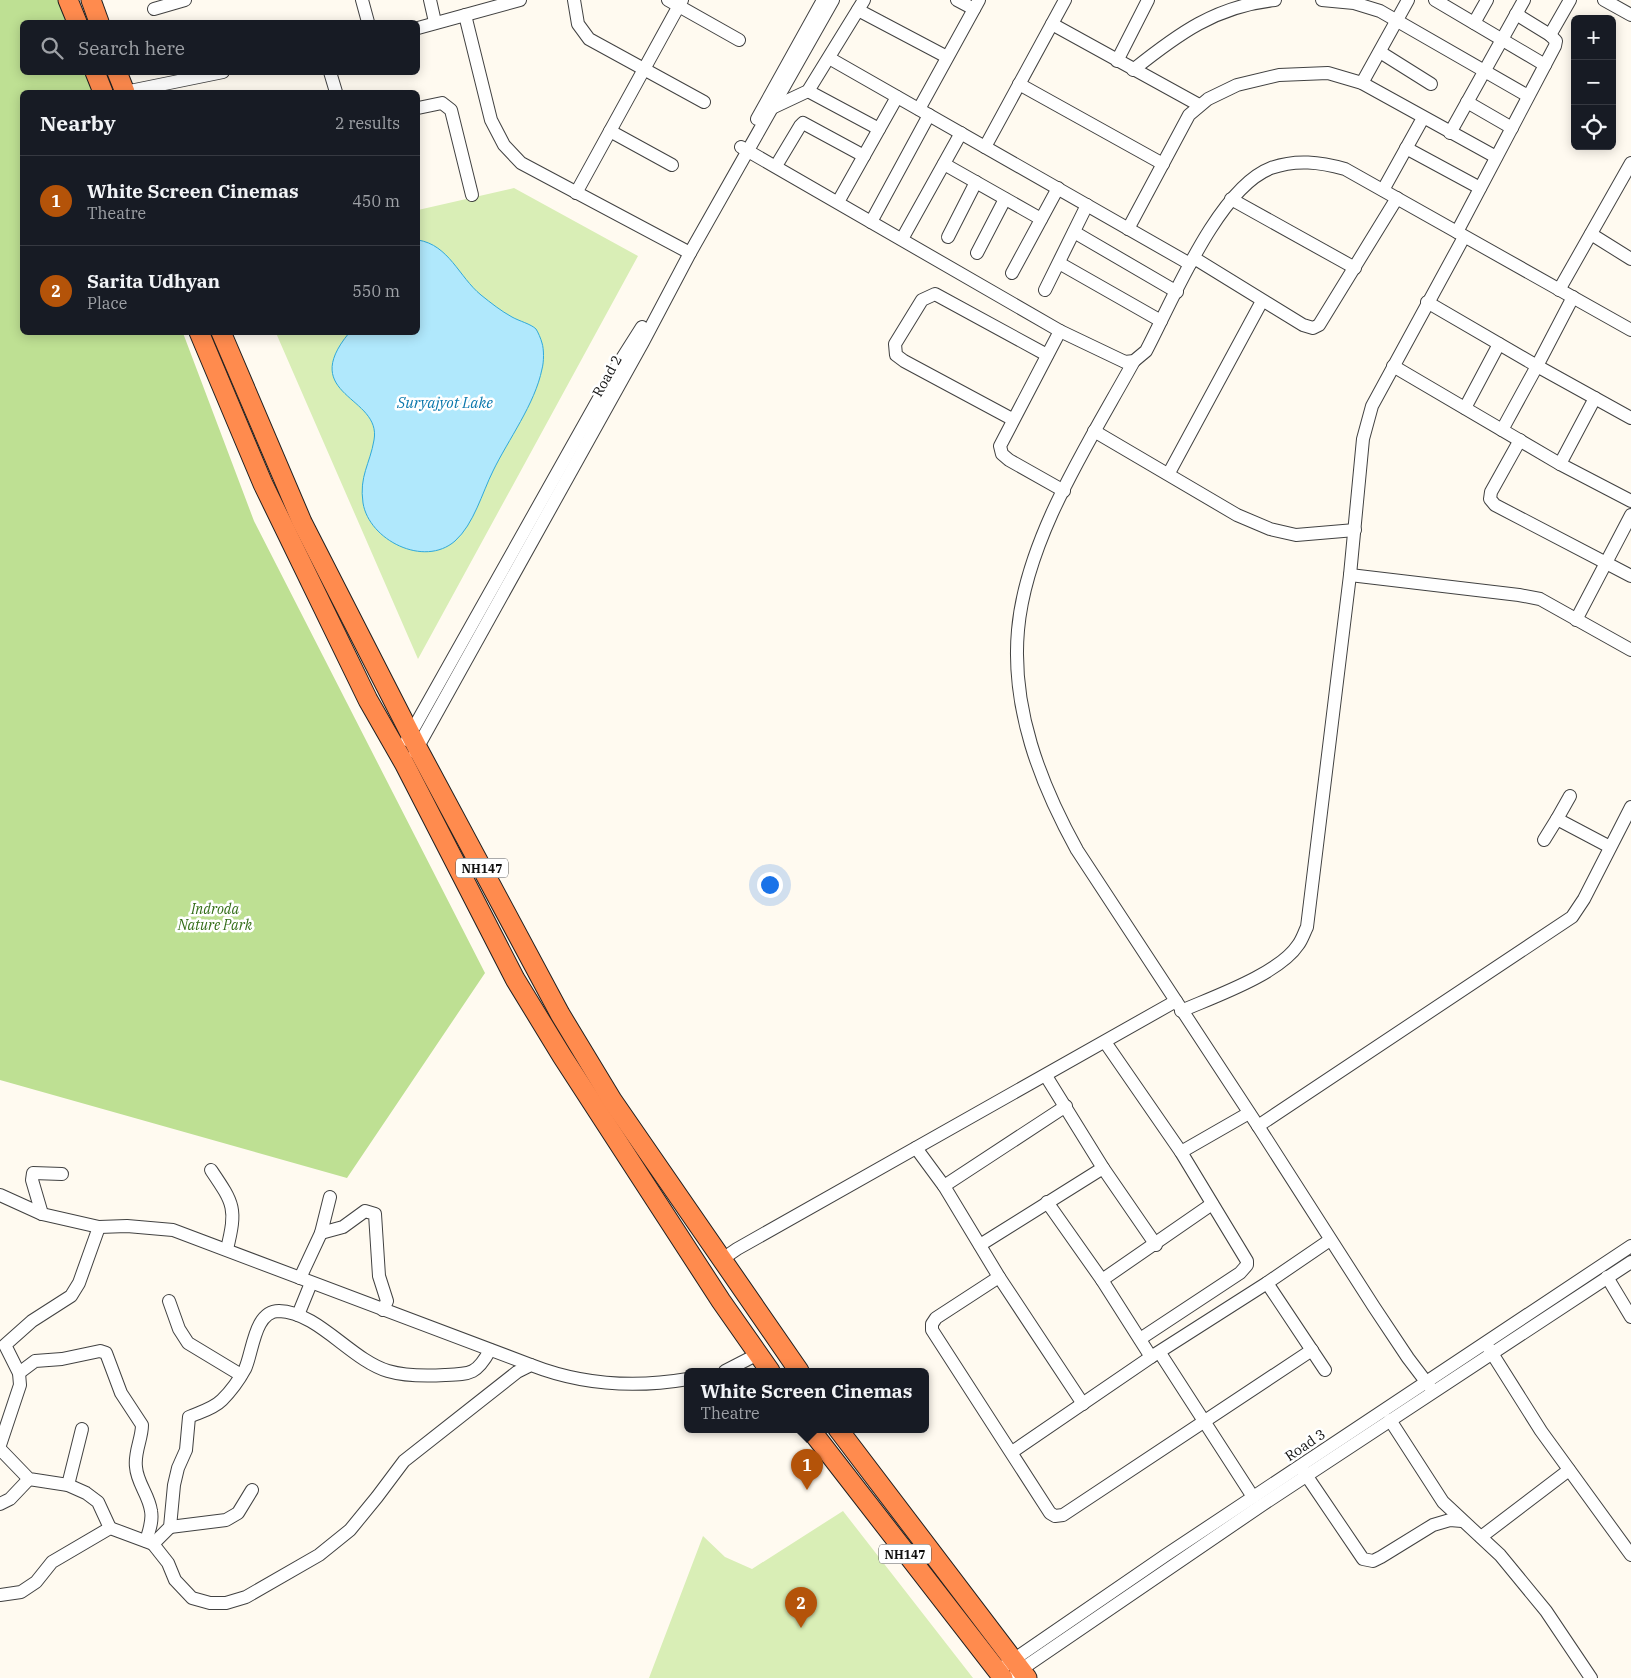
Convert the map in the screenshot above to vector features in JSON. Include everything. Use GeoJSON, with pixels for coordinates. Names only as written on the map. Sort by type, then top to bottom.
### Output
{"type":"FeatureCollection","features":[{"type":"Feature","properties":{"kind":"highway"},"geometry":{"type":"LineString","coordinates":[[68,0],[76,20]]}},
{"type":"Feature","properties":{"kind":"highway"},"geometry":{"type":"LineString","coordinates":[[91,0],[98,20]]}},
{"type":"Feature","properties":{"kind":"highway"},"geometry":{"type":"LineString","coordinates":[[96,75],[102,90]]}},
{"type":"Feature","properties":{"kind":"highway"},"geometry":{"type":"LineString","coordinates":[[118,75],[124,90]]}},
{"type":"Feature","properties":{"kind":"highway","name":"NH147"},"geometry":{"type":"LineString","coordinates":[[199,335],[263,484],[368,700],[400,757],[515,979],[572,1072],[765,1364]]}},
{"type":"Feature","properties":{"kind":"highway","name":"NH147"},"geometry":{"type":"LineString","coordinates":[[222,335],[302,522],[414,742],[560,1014],[612,1100],[796,1368]]}},
{"type":"Feature","properties":{"kind":"highway"},"geometry":{"type":"LineString","coordinates":[[765,1364],[787,1355]]}},
{"type":"Feature","properties":{"kind":"highway","name":"NH147"},"geometry":{"type":"LineString","coordinates":[[813,1433],[1011,1672]]}},
{"type":"Feature","properties":{"kind":"highway","name":"NH147"},"geometry":{"type":"LineString","coordinates":[[841,1433],[1011,1672]]}},
{"type":"Feature","properties":{"kind":"street"},"geometry":{"type":"LineString","coordinates":[[154,9],[185,0]]}},
{"type":"Feature","properties":{"kind":"street"},"geometry":{"type":"LineString","coordinates":[[362,0],[367,20]]}},
{"type":"Feature","properties":{"kind":"street"},"geometry":{"type":"LineString","coordinates":[[430,0],[435,22]]}},
{"type":"Feature","properties":{"kind":"street"},"geometry":{"type":"LineString","coordinates":[[420,27],[506,2],[520,0]]}},
{"type":"Feature","properties":{"kind":"street"},"geometry":{"type":"LineString","coordinates":[[574,0],[578,24],[589,39],[704,102]]}},
{"type":"Feature","properties":{"kind":"street","name":"Road 2"},"geometry":{"type":"LineString","coordinates":[[400,757],[414,742],[563,461],[745,149],[823,0]]}},
{"type":"Feature","properties":{"kind":"street","name":"Road 2"},"geometry":{"type":"LineString","coordinates":[[745,149],[774,107],[832,0]]}},
{"type":"Feature","properties":{"kind":"street"},"geometry":{"type":"LineString","coordinates":[[871,222],[924,112],[947,57],[977,5],[957,0]]}},
{"type":"Feature","properties":{"kind":"street"},"geometry":{"type":"LineString","coordinates":[[985,147],[1065,0]]}},
{"type":"Feature","properties":{"kind":"street"},"geometry":{"type":"LineString","coordinates":[[1117,62],[1148,0]]}},
{"type":"Feature","properties":{"kind":"street"},"geometry":{"type":"LineString","coordinates":[[1133,70],[1190,28],[1224,11],[1275,0]]}},
{"type":"Feature","properties":{"kind":"street"},"geometry":{"type":"LineString","coordinates":[[1322,0],[1354,3],[1380,12],[1528,96]]}},
{"type":"Feature","properties":{"kind":"street"},"geometry":{"type":"LineString","coordinates":[[1362,83],[1408,0]]}},
{"type":"Feature","properties":{"kind":"street"},"geometry":{"type":"LineString","coordinates":[[1435,0],[1449,3],[1501,41],[1545,65]]}},
{"type":"Feature","properties":{"kind":"street"},"geometry":{"type":"LineString","coordinates":[[1474,23],[1487,0]]}},
{"type":"Feature","properties":{"kind":"street"},"geometry":{"type":"LineString","coordinates":[[1450,133],[1524,0]]}},
{"type":"Feature","properties":{"kind":"street"},"geometry":{"type":"LineString","coordinates":[[1550,35],[1570,0]]}},
{"type":"Feature","properties":{"kind":"street"},"geometry":{"type":"LineString","coordinates":[[1604,0],[1631,15]]}},
{"type":"Feature","properties":{"kind":"street"},"geometry":{"type":"LineString","coordinates":[[576,193],[644,68],[677,2],[739,40]]}},
{"type":"Feature","properties":{"kind":"street"},"geometry":{"type":"LineString","coordinates":[[774,107],[808,91],[861,5],[947,57]]}},
{"type":"Feature","properties":{"kind":"street"},"geometry":{"type":"LineString","coordinates":[[722,1260],[737,1249],[1105,1042],[1178,1006],[1236,987],[1278,964],[1298,945],[1307,927],[1350,575],[1363,439],[1372,406],[1428,302],[1480,188],[1556,41],[1550,35],[1516,14]]}},
{"type":"Feature","properties":{"kind":"street"},"geometry":{"type":"LineString","coordinates":[[465,15],[491,120],[504,144],[521,163],[686,251]]}},
{"type":"Feature","properties":{"kind":"street"},"geometry":{"type":"LineString","coordinates":[[1052,24],[1117,62],[1199,105]]}},
{"type":"Feature","properties":{"kind":"street"},"geometry":{"type":"LineString","coordinates":[[1380,52],[1432,84]]}},
{"type":"Feature","properties":{"kind":"street"},"geometry":{"type":"LineString","coordinates":[[829,58],[1128,229],[1192,261],[1308,328],[1317,327],[1397,198]]}},
{"type":"Feature","properties":{"kind":"street"},"geometry":{"type":"LineString","coordinates":[[1128,229],[1189,115],[1199,105],[1237,86],[1279,75],[1328,73],[1362,83],[1496,157]]}},
{"type":"Feature","properties":{"kind":"street"},"geometry":{"type":"LineString","coordinates":[[135,90],[208,75]]}},
{"type":"Feature","properties":{"kind":"street"},"geometry":{"type":"LineString","coordinates":[[331,75],[335,90]]}},
{"type":"Feature","properties":{"kind":"street"},"geometry":{"type":"LineString","coordinates":[[1019,84],[1163,164]]}},
{"type":"Feature","properties":{"kind":"street"},"geometry":{"type":"LineString","coordinates":[[808,91],[879,128]]}},
{"type":"Feature","properties":{"kind":"street"},"geometry":{"type":"LineString","coordinates":[[838,202],[897,96]]}},
{"type":"Feature","properties":{"kind":"street"},"geometry":{"type":"LineString","coordinates":[[1467,102],[1512,128]]}},
{"type":"Feature","properties":{"kind":"street"},"geometry":{"type":"LineString","coordinates":[[420,108],[442,103],[451,110],[472,195]]}},
{"type":"Feature","properties":{"kind":"street"},"geometry":{"type":"LineString","coordinates":[[1383,190],[1423,118]]}},
{"type":"Feature","properties":{"kind":"street"},"geometry":{"type":"LineString","coordinates":[[776,166],[803,123],[864,156]]}},
{"type":"Feature","properties":{"kind":"street"},"geometry":{"type":"LineString","coordinates":[[610,131],[672,165]]}},
{"type":"Feature","properties":{"kind":"street"},"geometry":{"type":"LineString","coordinates":[[902,239],[961,133]]}},
{"type":"Feature","properties":{"kind":"street"},"geometry":{"type":"LineString","coordinates":[[1406,148],[1480,188]]}},
{"type":"Feature","properties":{"kind":"street"},"geometry":{"type":"LineString","coordinates":[[745,149],[1060,331],[1115,359],[1125,362],[1134,361]]}},
{"type":"Feature","properties":{"kind":"street"},"geometry":{"type":"LineString","coordinates":[[1430,1386],[1408,1358],[1330,1240],[1258,1126],[1076,850],[1061,821],[1038,768],[1019,682],[1018,629],[1024,594],[1035,560],[1064,491],[1094,431],[1134,361],[1146,351],[1192,261],[1231,199],[1251,180],[1270,169],[1306,162],[1345,169],[1631,330]]}},
{"type":"Feature","properties":{"kind":"street"},"geometry":{"type":"LineString","coordinates":[[944,164],[1041,219]]}},
{"type":"Feature","properties":{"kind":"street"},"geometry":{"type":"LineString","coordinates":[[1559,290],[1591,234],[1627,180],[1631,164]]}},
{"type":"Feature","properties":{"kind":"street"},"geometry":{"type":"LineString","coordinates":[[948,237],[976,182]]}},
{"type":"Feature","properties":{"kind":"street"},"geometry":{"type":"LineString","coordinates":[[1012,273],[1058,188]]}},
{"type":"Feature","properties":{"kind":"street"},"geometry":{"type":"LineString","coordinates":[[977,253],[1005,199]]}},
{"type":"Feature","properties":{"kind":"street"},"geometry":{"type":"LineString","coordinates":[[1231,199],[1355,268]]}},
{"type":"Feature","properties":{"kind":"street"},"geometry":{"type":"LineString","coordinates":[[1045,290],[1087,205]]}},
{"type":"Feature","properties":{"kind":"street"},"geometry":{"type":"LineString","coordinates":[[1074,232],[1177,292]]}},
{"type":"Feature","properties":{"kind":"street"},"geometry":{"type":"LineString","coordinates":[[1591,234],[1631,259]]}},
{"type":"Feature","properties":{"kind":"street"},"geometry":{"type":"LineString","coordinates":[[1059,263],[1161,321]]}},
{"type":"Feature","properties":{"kind":"street"},"geometry":{"type":"LineString","coordinates":[[1012,419],[904,361],[896,355],[895,344],[922,300],[935,294],[1047,355]]}},
{"type":"Feature","properties":{"kind":"street"},"geometry":{"type":"LineString","coordinates":[[1502,430],[1572,297]]}},
{"type":"Feature","properties":{"kind":"street"},"geometry":{"type":"LineString","coordinates":[[1169,473],[1262,301]]}},
{"type":"Feature","properties":{"kind":"street"},"geometry":{"type":"LineString","coordinates":[[1428,302],[1631,418]]}},
{"type":"Feature","properties":{"kind":"street"},"geometry":{"type":"LineString","coordinates":[[1060,331],[1012,419],[1000,446],[1002,454],[1064,491]]}},
{"type":"Feature","properties":{"kind":"street"},"geometry":{"type":"LineString","coordinates":[[1465,408],[1499,344]]}},
{"type":"Feature","properties":{"kind":"street"},"geometry":{"type":"LineString","coordinates":[[1393,366],[1560,464],[1631,501]]}},
{"type":"Feature","properties":{"kind":"street"},"geometry":{"type":"LineString","coordinates":[[1560,464],[1595,398]]}},
{"type":"Feature","properties":{"kind":"street"},"geometry":{"type":"LineString","coordinates":[[1094,431],[1169,473],[1237,515],[1270,529],[1296,534],[1354,530]]}},
{"type":"Feature","properties":{"kind":"street"},"geometry":{"type":"LineString","coordinates":[[1520,440],[1490,492],[1490,499],[1495,505],[1631,576]]}},
{"type":"Feature","properties":{"kind":"street"},"geometry":{"type":"LineString","coordinates":[[1576,620],[1631,515]]}},
{"type":"Feature","properties":{"kind":"street"},"geometry":{"type":"LineString","coordinates":[[1350,575],[1519,595],[1540,600],[1631,650]]}},
{"type":"Feature","properties":{"kind":"street"},"geometry":{"type":"LineString","coordinates":[[1544,840],[1570,796]]}},
{"type":"Feature","properties":{"kind":"street"},"geometry":{"type":"LineString","coordinates":[[1258,1126],[1559,928],[1572,917],[1584,899],[1631,807]]}},
{"type":"Feature","properties":{"kind":"street"},"geometry":{"type":"LineString","coordinates":[[1557,819],[1610,847]]}},
{"type":"Feature","properties":{"kind":"street"},"geometry":{"type":"LineString","coordinates":[[1105,1042],[1181,1152],[1244,1255],[1247,1266],[1240,1273],[1140,1339]]}},
{"type":"Feature","properties":{"kind":"street"},"geometry":{"type":"LineString","coordinates":[[1046,1076],[1103,1168],[1156,1245]]}},
{"type":"Feature","properties":{"kind":"street"},"geometry":{"type":"LineString","coordinates":[[944,1186],[1066,1106]]}},
{"type":"Feature","properties":{"kind":"street"},"geometry":{"type":"LineString","coordinates":[[1181,1152],[1249,1113]]}},
{"type":"Feature","properties":{"kind":"street"},"geometry":{"type":"LineString","coordinates":[[916,1148],[944,1186],[1000,1277],[1083,1404]]}},
{"type":"Feature","properties":{"kind":"street"},"geometry":{"type":"LineString","coordinates":[[980,1245],[1103,1168]]}},
{"type":"Feature","properties":{"kind":"street"},"geometry":{"type":"LineString","coordinates":[[211,1170],[229,1197],[233,1208],[233,1224],[227,1249]]}},
{"type":"Feature","properties":{"kind":"street"},"geometry":{"type":"LineString","coordinates":[[42,1214],[32,1180],[33,1173],[62,1174]]}},
{"type":"Feature","properties":{"kind":"street"},"geometry":{"type":"LineString","coordinates":[[0,1196],[42,1214],[99,1226],[127,1226],[173,1230],[560,1376],[600,1382],[653,1385],[684,1380]]}},
{"type":"Feature","properties":{"kind":"street"},"geometry":{"type":"LineString","coordinates":[[298,1315],[305,1280],[321,1233],[330,1197]]}},
{"type":"Feature","properties":{"kind":"street"},"geometry":{"type":"LineString","coordinates":[[1047,1202],[1102,1280],[1140,1339],[1155,1355],[1204,1421],[1253,1497]]}},
{"type":"Feature","properties":{"kind":"street"},"geometry":{"type":"LineString","coordinates":[[1102,1280],[1156,1245],[1212,1204]]}},
{"type":"Feature","properties":{"kind":"street"},"geometry":{"type":"LineString","coordinates":[[321,1233],[343,1227],[365,1211],[375,1214],[379,1276],[387,1301],[383,1310]]}},
{"type":"Feature","properties":{"kind":"street"},"geometry":{"type":"LineString","coordinates":[[99,1226],[79,1283],[71,1296],[32,1321],[3,1345],[19,1373],[20,1385],[16,1403],[0,1447],[29,1479],[68,1485],[86,1493],[98,1502],[110,1528],[149,1543],[168,1563],[175,1580],[192,1598],[218,1603],[246,1597],[320,1555],[350,1530],[378,1498],[404,1461],[517,1372],[531,1365]]}},
{"type":"Feature","properties":{"kind":"street"},"geometry":{"type":"LineString","coordinates":[[1012,1452],[1330,1240]]}},
{"type":"Feature","properties":{"kind":"street","name":"Road 3"},"geometry":{"type":"LineString","coordinates":[[1011,1672],[1303,1471],[1488,1348],[1631,1246]]}},
{"type":"Feature","properties":{"kind":"street","name":"Road 3"},"geometry":{"type":"LineString","coordinates":[[1488,1348],[1631,1262]]}},
{"type":"Feature","properties":{"kind":"street"},"geometry":{"type":"LineString","coordinates":[[1000,1277],[936,1318],[932,1324],[932,1330],[1050,1513],[1059,1516],[1312,1350]]}},
{"type":"Feature","properties":{"kind":"street"},"geometry":{"type":"LineString","coordinates":[[1607,1277],[1631,1317]]}},
{"type":"Feature","properties":{"kind":"street"},"geometry":{"type":"LineString","coordinates":[[1267,1283],[1325,1370]]}},
{"type":"Feature","properties":{"kind":"street"},"geometry":{"type":"LineString","coordinates":[[169,1301],[180,1329],[188,1343],[241,1375]]}},
{"type":"Feature","properties":{"kind":"street"},"geometry":{"type":"LineString","coordinates":[[170,1527],[174,1485],[178,1468],[186,1450],[188,1417],[220,1401],[241,1375],[261,1322],[267,1314],[277,1311],[298,1315],[388,1371],[438,1376],[466,1374],[477,1371],[482,1366],[490,1350]]}},
{"type":"Feature","properties":{"kind":"street"},"geometry":{"type":"LineString","coordinates":[[1488,1348],[1569,1470],[1631,1555]]}},
{"type":"Feature","properties":{"kind":"street"},"geometry":{"type":"LineString","coordinates":[[19,1373],[35,1361],[100,1352],[106,1353],[121,1393],[142,1425],[136,1455],[136,1468],[151,1510],[152,1521],[149,1543]]}},
{"type":"Feature","properties":{"kind":"street"},"geometry":{"type":"LineString","coordinates":[[742,1368],[765,1364]]}},
{"type":"Feature","properties":{"kind":"street","name":"Road 3"},"geometry":{"type":"LineString","coordinates":[[1011,1672],[1253,1497],[1303,1471],[1390,1420],[1430,1386]]}},
{"type":"Feature","properties":{"kind":"street"},"geometry":{"type":"LineString","coordinates":[[1390,1420],[1443,1502],[1500,1555],[1546,1611],[1591,1678]]}},
{"type":"Feature","properties":{"kind":"street"},"geometry":{"type":"LineString","coordinates":[[68,1485],[82,1429]]}},
{"type":"Feature","properties":{"kind":"street"},"geometry":{"type":"LineString","coordinates":[[1481,1537],[1569,1470]]}},
{"type":"Feature","properties":{"kind":"street"},"geometry":{"type":"LineString","coordinates":[[1303,1471],[1363,1558],[1373,1561],[1442,1522],[1462,1520]]}},
{"type":"Feature","properties":{"kind":"street"},"geometry":{"type":"LineString","coordinates":[[0,1504],[10,1500],[29,1479]]}},
{"type":"Feature","properties":{"kind":"street"},"geometry":{"type":"LineString","coordinates":[[149,1543],[170,1527],[226,1520],[238,1513],[252,1490]]}},
{"type":"Feature","properties":{"kind":"street"},"geometry":{"type":"LineString","coordinates":[[0,1595],[22,1592],[36,1582],[52,1562],[110,1528]]}},
{"type":"Feature","properties":{"kind":"green space","name":"Indroda Nature Park"},"geometry":{"type":"Polygon","coordinates":[[[0,0],[58,0],[65,20],[20,20],[20,75],[86,75],[92,90],[20,90],[20,335],[184,335],[254,521],[485,973],[347,1178],[0,1080],[0,0]]]}},
{"type":"Feature","properties":{"kind":"green space"},"geometry":{"type":"Polygon","coordinates":[[[514,188],[638,256],[418,659],[277,335],[420,335],[420,210],[514,188]]]}},
{"type":"Feature","properties":{"kind":"green space"},"geometry":{"type":"Polygon","coordinates":[[[843,1511],[973,1678],[649,1678],[703,1536],[725,1557],[752,1569],[843,1511]]]}},
{"type":"Feature","properties":{"kind":"water","name":"Suryajyot Lake"},"geometry":{"type":"Polygon","coordinates":[[[420,241],[438,248],[446,255],[473,288],[492,304],[508,315],[536,329],[539,334],[543,346],[543,363],[534,395],[499,459],[467,526],[455,541],[442,549],[428,552],[414,551],[400,546],[376,528],[367,516],[363,503],[362,485],[374,440],[373,425],[366,414],[336,383],[332,370],[335,354],[348,335],[420,335],[420,241]]]}},
{"type":"Feature","properties":{"kind":"place","name":"White Screen Cinemas"},"geometry":{"type":"Point","coordinates":[807,1490]}},
{"type":"Feature","properties":{"kind":"place","name":"Sarita Udhyan"},"geometry":{"type":"Point","coordinates":[801,1628]}}]}
